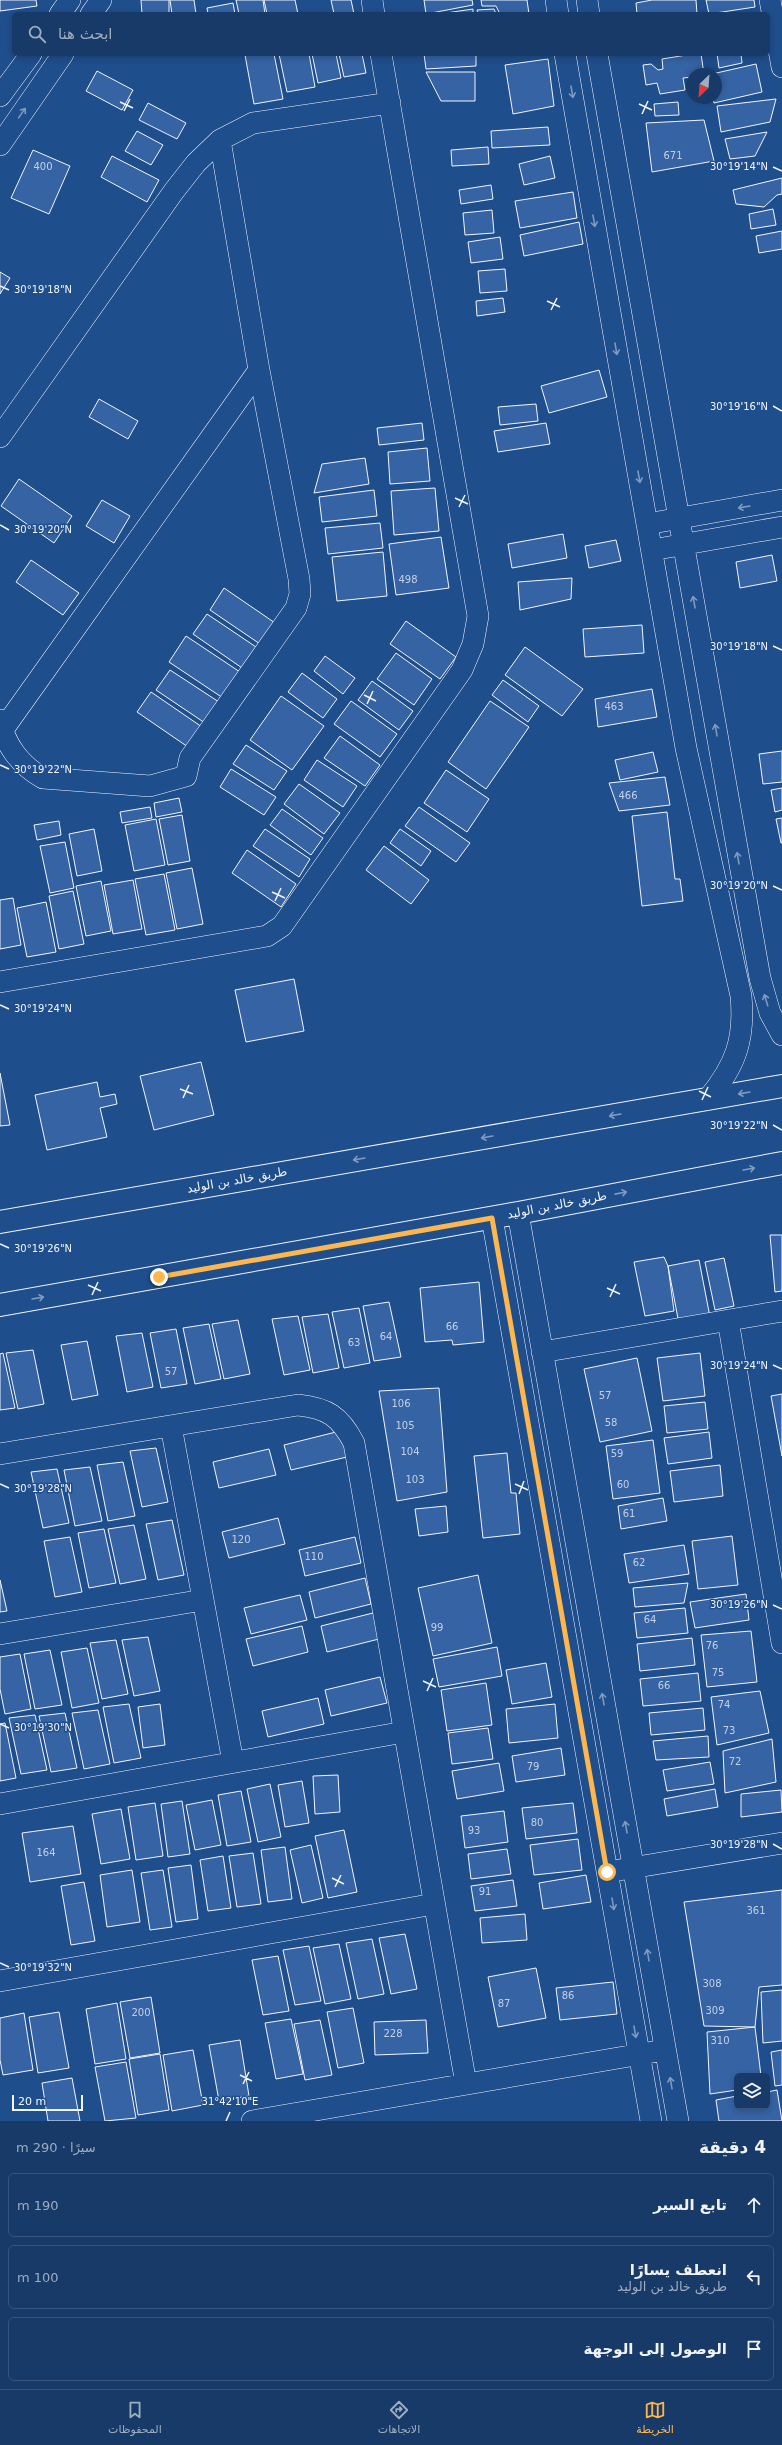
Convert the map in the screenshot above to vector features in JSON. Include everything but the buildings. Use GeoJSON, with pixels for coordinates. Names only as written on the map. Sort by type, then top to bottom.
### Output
{"type":"FeatureCollection","features":[{"type":"Feature","properties":{"kind":"street"},"geometry":{"type":"LineString","coordinates":[[61,12],[70,0]]}},
{"type":"Feature","properties":{"kind":"street"},"geometry":{"type":"LineString","coordinates":[[92,12],[101,0]]}},
{"type":"Feature","properties":{"kind":"street"},"geometry":{"type":"LineString","coordinates":[[372,0],[374,12]]}},
{"type":"Feature","properties":{"kind":"street"},"geometry":{"type":"LineString","coordinates":[[556,0],[558,12]]}},
{"type":"Feature","properties":{"kind":"street"},"geometry":{"type":"LineString","coordinates":[[587,0],[590,12]]}},
{"type":"Feature","properties":{"kind":"street"},"geometry":{"type":"LineString","coordinates":[[770,0],[782,67]]}},
{"type":"Feature","properties":{"kind":"street"},"geometry":{"type":"LineString","coordinates":[[0,96],[30,56]]}},
{"type":"Feature","properties":{"kind":"street"},"geometry":{"type":"LineString","coordinates":[[0,145],[62,56]]}},
{"type":"Feature","properties":{"kind":"street"},"geometry":{"type":"LineString","coordinates":[[0,982],[267,936],[282,926],[462,670],[473,644],[478,616],[381,56]]}},
{"type":"Feature","properties":{"kind":"street"},"geometry":{"type":"LineString","coordinates":[[565,56],[686,748],[741,996],[743,1018],[740,1040],[734,1062],[723,1081],[708,1099]]}},
{"type":"Feature","properties":{"kind":"street"},"geometry":{"type":"LineString","coordinates":[[597,56],[760,978],[770,1013],[782,1035]]}},
{"type":"Feature","properties":{"kind":"street"},"geometry":{"type":"LineString","coordinates":[[0,437],[174,191],[196,163],[220,140],[253,123],[390,102]]}},
{"type":"Feature","properties":{"kind":"street"},"geometry":{"type":"LineString","coordinates":[[220,140],[259,370],[299,579],[300,594],[296,608],[190,758],[186,776],[150,786],[43,778],[29,771],[18,758],[1,725],[259,370]]}},
{"type":"Feature","properties":{"kind":"street"},"geometry":{"type":"LineString","coordinates":[[647,524],[782,500]]}},
{"type":"Feature","properties":{"kind":"street"},"geometry":{"type":"LineString","coordinates":[[652,550],[782,527]]}},
{"type":"Feature","properties":{"kind":"street","name":"طريق خالد بن الوليد"},"geometry":{"type":"LineString","coordinates":[[0,1222],[782,1086]]}},
{"type":"Feature","properties":{"kind":"street","name":"طريق خالد بن الوليد"},"geometry":{"type":"LineString","coordinates":[[0,1305],[492,1218],[782,1163]]}},
{"type":"Feature","properties":{"kind":"street"},"geometry":{"type":"LineString","coordinates":[[518,1213],[678,2121]]}},
{"type":"Feature","properties":{"kind":"street"},"geometry":{"type":"LineString","coordinates":[[492,1218],[651,2121]]}},
{"type":"Feature","properties":{"kind":"street"},"geometry":{"type":"LineString","coordinates":[[542,1352],[782,1311]]}},
{"type":"Feature","properties":{"kind":"street"},"geometry":{"type":"LineString","coordinates":[[728,1320],[782,1643]]}},
{"type":"Feature","properties":{"kind":"street"},"geometry":{"type":"LineString","coordinates":[[0,1454],[298,1405],[316,1407],[332,1414],[346,1426],[354,1443],[466,2084]]}},
{"type":"Feature","properties":{"kind":"street"},"geometry":{"type":"LineString","coordinates":[[171,1426],[233,1762]]}},
{"type":"Feature","properties":{"kind":"street"},"geometry":{"type":"LineString","coordinates":[[0,1634],[203,1600]]}},
{"type":"Feature","properties":{"kind":"street"},"geometry":{"type":"LineString","coordinates":[[0,1804],[404,1732]]}},
{"type":"Feature","properties":{"kind":"street"},"geometry":{"type":"LineString","coordinates":[[607,1872],[782,1843]]}},
{"type":"Feature","properties":{"kind":"street"},"geometry":{"type":"LineString","coordinates":[[0,1981],[434,1904]]}},
{"type":"Feature","properties":{"kind":"street"},"geometry":{"type":"LineString","coordinates":[[252,2121],[665,2050]]}},
{"type":"Feature","properties":{"kind":"route"},"geometry":{"type":"LineString","coordinates":[[159,1277],[492,1218],[607,1872]]}}]}
